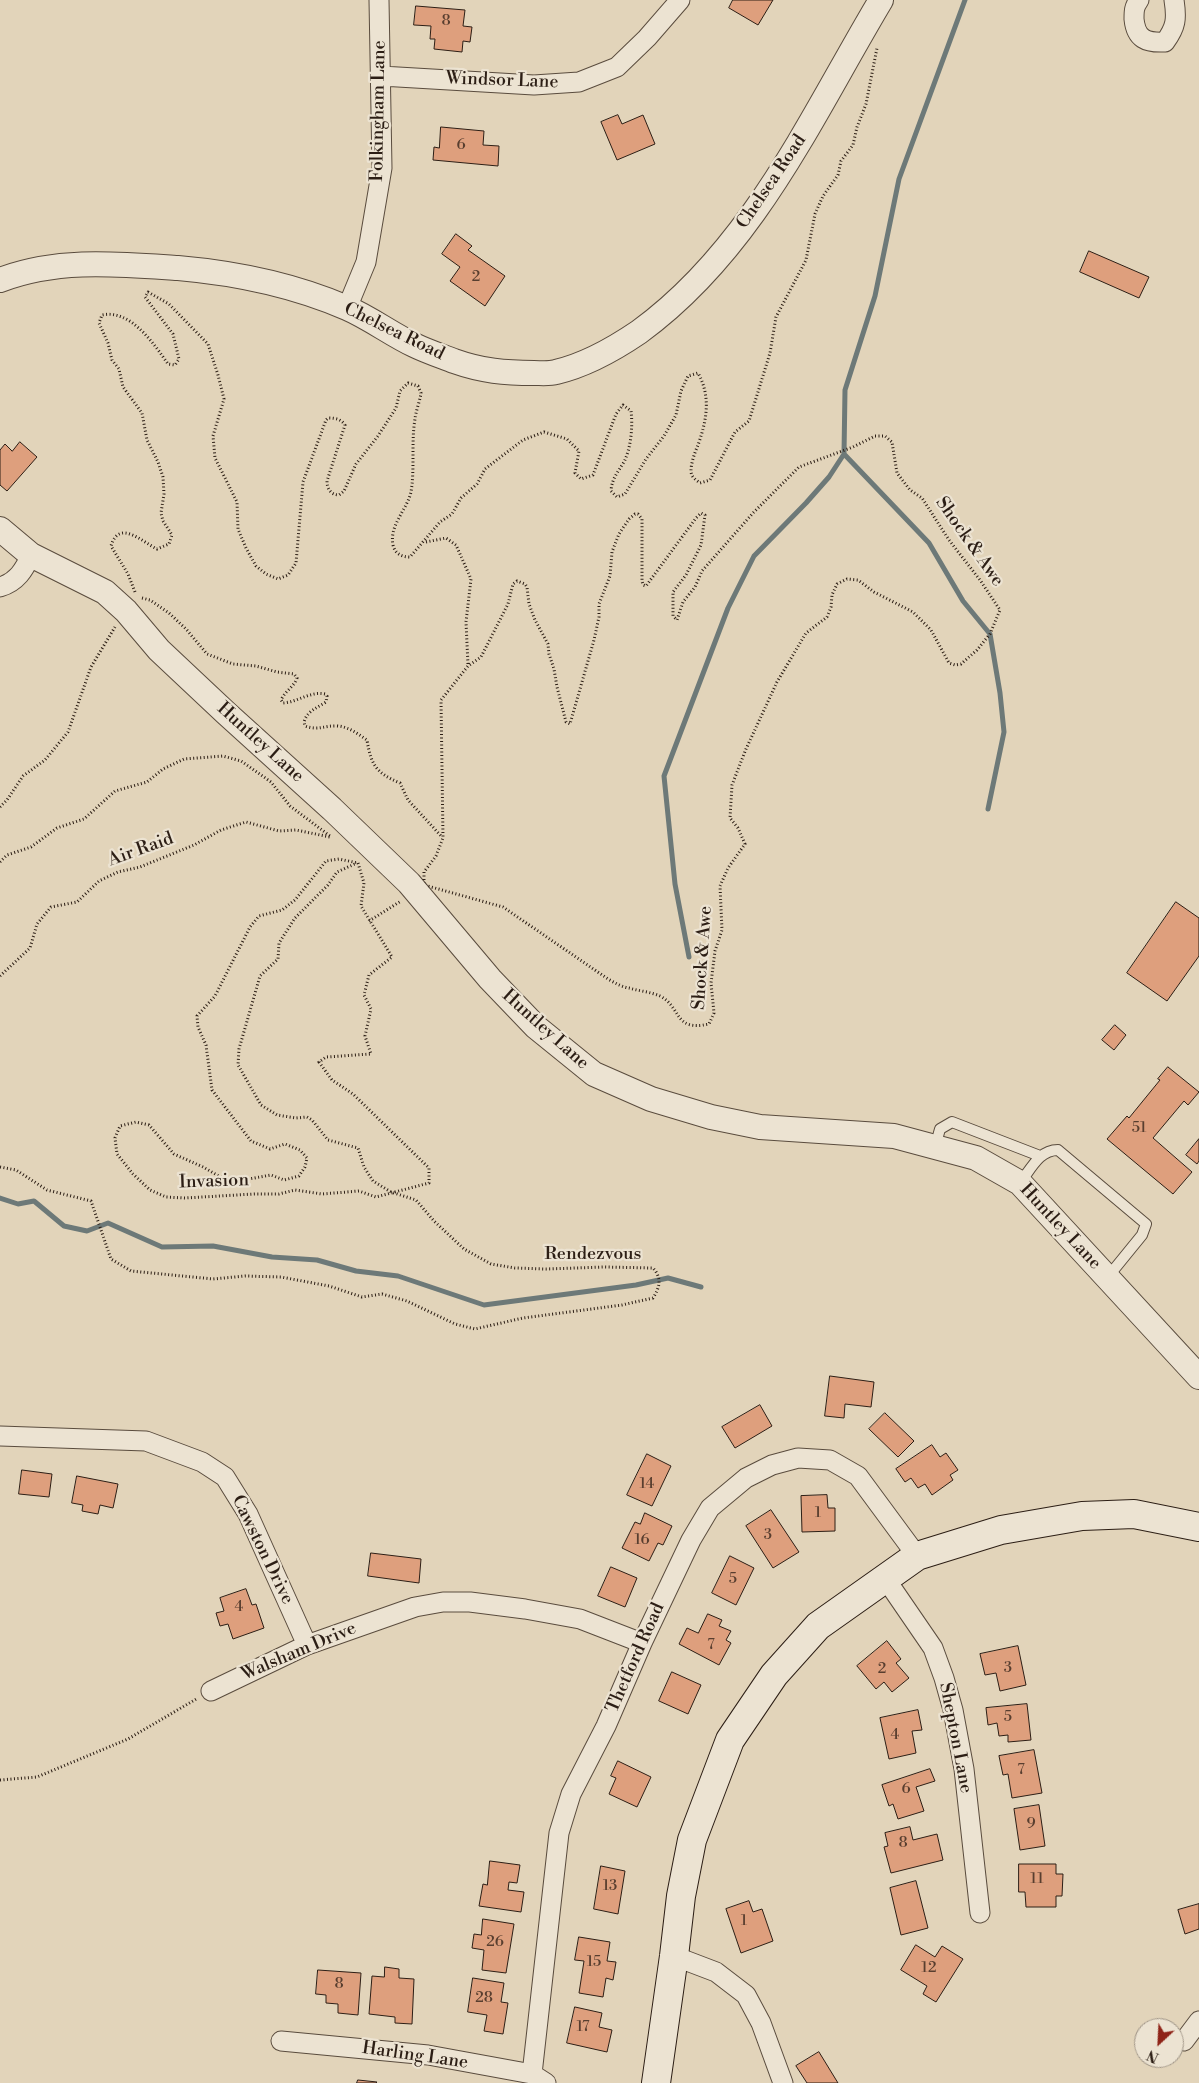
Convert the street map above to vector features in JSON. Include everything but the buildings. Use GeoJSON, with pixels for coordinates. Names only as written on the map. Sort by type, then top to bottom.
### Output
{"type":"FeatureCollection","features":[{"type":"Feature","properties":{"kind":"main road"},"geometry":{"type":"LineString","coordinates":[[656,2083],[681,1896],[692,1840],[730,1740],[774,1676],[818,1626],[917,1556],[1001,1530],[1082,1516],[1134,1514],[1199,1527]]}},
{"type":"Feature","properties":{"kind":"street","name":"Folkingham Lane"},"geometry":{"type":"LineString","coordinates":[[347,308],[366,262],[382,168],[382,76],[379,0]]}},
{"type":"Feature","properties":{"kind":"street","name":"Windsor Lane"},"geometry":{"type":"LineString","coordinates":[[382,76],[534,85],[579,82],[617,67],[647,38],[680,0]]}},
{"type":"Feature","properties":{"kind":"street","name":"Chelsea Road"},"geometry":{"type":"LineString","coordinates":[[0,280],[16,274],[68,264],[122,264],[189,269],[274,282],[347,308],[415,346],[456,362],[497,373],[554,373],[585,362],[620,345],[659,317],[696,283],[752,217],[806,134],[881,0]]}},
{"type":"Feature","properties":{"kind":"street"},"geometry":{"type":"LineString","coordinates":[[1139,0],[1134,8],[1135,30],[1143,39],[1153,43],[1165,42],[1173,31],[1177,17],[1174,0]]}},
{"type":"Feature","properties":{"kind":"street","name":"Huntley Lane"},"geometry":{"type":"LineString","coordinates":[[0,528],[31,555],[105,592],[119,604],[159,650],[332,808],[409,883],[490,979],[536,1027],[594,1074],[651,1099],[711,1117],[760,1127],[894,1136],[976,1158],[1020,1183],[1199,1377]]}},
{"type":"Feature","properties":{"kind":"street"},"geometry":{"type":"LineString","coordinates":[[0,587],[9,585],[22,573],[31,555]]}},
{"type":"Feature","properties":{"kind":"street","name":"Cawston Drive"},"geometry":{"type":"LineString","coordinates":[[0,1436],[146,1441],[175,1450],[202,1462],[225,1477],[248,1514],[307,1644]]}},
{"type":"Feature","properties":{"kind":"street","name":"Thetford Road"},"geometry":{"type":"LineString","coordinates":[[539,2079],[559,1833],[571,1794],[606,1726],[642,1643],[691,1540],[710,1508],[746,1478],[772,1465],[798,1458],[830,1460],[858,1476],[917,1556]]}},
{"type":"Feature","properties":{"kind":"street","name":"Shepton Lane"},"geometry":{"type":"LineString","coordinates":[[885,1578],[933,1648],[953,1710],[964,1769],[980,1914]]}},
{"type":"Feature","properties":{"kind":"street","name":"Walsham Drive"},"geometry":{"type":"LineString","coordinates":[[212,1690],[307,1644],[415,1607],[443,1602],[470,1602],[580,1619],[642,1643]]}},
{"type":"Feature","properties":{"kind":"street"},"geometry":{"type":"LineString","coordinates":[[674,1956],[716,1972],[746,1995],[761,2023],[783,2083]]}},
{"type":"Feature","properties":{"kind":"street"},"geometry":{"type":"LineString","coordinates":[[1184,2041],[1199,2021]]}},
{"type":"Feature","properties":{"kind":"street","name":"Harling Lane"},"geometry":{"type":"LineString","coordinates":[[281,2040],[428,2055],[539,2079]]}},
{"type":"Feature","properties":{"kind":"lane"},"geometry":{"type":"LineString","coordinates":[[935,1147],[940,1129],[952,1122],[1040,1156]]}},
{"type":"Feature","properties":{"kind":"lane"},"geometry":{"type":"LineString","coordinates":[[1020,1183],[1040,1156],[1049,1150],[1058,1150],[1146,1224],[1142,1235],[1107,1278]]}},
{"type":"Feature","properties":{"kind":"path"},"geometry":{"type":"LineString","coordinates":[[422,546],[440,522],[452,514],[461,498],[477,484],[485,469],[523,440],[544,432],[567,439],[580,451],[575,473],[581,479],[593,475],[616,414],[622,405],[631,411],[633,423],[625,460],[612,480],[611,490],[617,497],[625,494],[676,415],[681,392],[688,376],[698,373],[704,384],[708,409],[691,471],[694,478],[700,483],[710,480],[735,432],[749,420],[770,353],[776,317],[806,260],[814,214],[823,196],[838,175],[841,161],[853,145],[857,127],[866,104],[879,41]]}},
{"type":"Feature","properties":{"kind":"path"},"geometry":{"type":"LineString","coordinates":[[136,595],[128,574],[111,546],[113,540],[120,532],[128,532],[157,549],[169,544],[172,535],[163,521],[161,513],[164,494],[163,477],[147,440],[142,413],[123,388],[119,369],[112,360],[108,343],[98,323],[102,316],[106,314],[125,318],[138,327],[168,364],[174,365],[179,359],[173,334],[145,297],[148,292],[169,304],[208,344],[224,399],[213,436],[215,458],[237,502],[238,529],[256,566],[266,574],[278,579],[288,574],[296,563],[303,482],[326,420],[328,418],[336,418],[345,425],[326,481],[327,487],[332,493],[339,495],[344,491],[356,464],[396,408],[400,391],[408,383],[418,386],[422,393],[415,418],[411,491],[406,509],[396,524],[393,544],[398,554],[403,557],[410,557],[432,539],[446,538],[456,546],[471,579],[466,622],[468,666],[441,700],[443,838]]}},
{"type":"Feature","properties":{"kind":"path","name":"Shock & Awe"},"geometry":{"type":"LineString","coordinates":[[443,838],[436,856],[424,872],[424,885],[503,907],[608,980],[627,988],[657,995],[667,1000],[679,1019],[695,1027],[709,1024],[714,1013],[712,984],[715,951],[722,930],[720,886],[728,868],[745,844],[738,828],[730,818],[732,786],[746,749],[777,682],[806,633],[827,617],[831,607],[832,595],[837,584],[847,580],[858,580],[874,592],[913,612],[931,630],[949,663],[955,665],[962,664],[990,634],[1000,610],[980,580],[949,540],[922,498],[910,490],[897,473],[892,442],[885,436],[874,436],[853,447],[799,467],[753,513],[702,571],[695,587],[683,602],[677,620],[674,620],[673,616],[674,592],[686,575],[701,545],[705,515],[700,513],[646,586],[642,582],[642,519],[638,514],[634,514],[619,534],[612,552],[610,576],[599,604],[600,617],[570,724],[566,722],[548,644],[535,620],[529,604],[527,587],[522,582],[517,581],[513,584],[508,604],[487,647],[481,657],[468,666]]}},
{"type":"Feature","properties":{"kind":"path"},"geometry":{"type":"LineString","coordinates":[[134,600],[140,598],[150,600],[169,613],[186,629],[207,654],[233,664],[256,666],[277,672],[294,674],[297,678],[295,683],[284,694],[282,700],[284,703],[290,703],[313,694],[326,694],[326,702],[305,717],[305,726],[320,729],[336,726],[351,730],[367,740],[370,759],[378,771],[389,779],[400,783],[408,800],[443,838]]}},
{"type":"Feature","properties":{"kind":"path"},"geometry":{"type":"LineString","coordinates":[[0,807],[23,776],[44,760],[68,732],[91,667],[116,625]]}},
{"type":"Feature","properties":{"kind":"path"},"geometry":{"type":"LineString","coordinates":[[0,862],[7,855],[31,847],[57,828],[84,819],[116,790],[147,782],[163,769],[184,759],[223,756],[241,761],[271,782],[290,806],[337,843]]}},
{"type":"Feature","properties":{"kind":"path","name":"Air Raid"},"geometry":{"type":"LineString","coordinates":[[0,976],[30,948],[37,924],[50,907],[77,902],[98,881],[118,872],[140,868],[194,845],[221,830],[246,822],[279,831],[296,830],[330,837]]}},
{"type":"Feature","properties":{"kind":"path"},"geometry":{"type":"LineString","coordinates":[[351,856],[358,863],[364,884],[361,906],[392,957],[369,975],[364,995],[371,1010],[365,1036],[372,1054],[326,1057],[319,1062],[332,1080],[352,1094],[430,1168],[429,1183],[391,1192]]}},
{"type":"Feature","properties":{"kind":"path","name":"Invasion"},"geometry":{"type":"LineString","coordinates":[[358,863],[339,859],[326,861],[295,900],[282,910],[259,916],[250,927],[215,996],[197,1016],[198,1027],[206,1045],[212,1090],[251,1142],[270,1149],[285,1144],[300,1150],[307,1158],[305,1167],[299,1176],[284,1180],[271,1175],[243,1180],[224,1178],[174,1154],[149,1125],[136,1122],[120,1126],[115,1138],[117,1154],[133,1174],[150,1190],[166,1197],[279,1194],[295,1190],[322,1194],[359,1191],[376,1197],[391,1192]]}},
{"type":"Feature","properties":{"kind":"path","name":"Rendezvous"},"geometry":{"type":"LineString","coordinates":[[0,1167],[16,1170],[47,1190],[91,1201],[111,1259],[130,1270],[212,1279],[245,1276],[282,1277],[329,1286],[362,1298],[382,1294],[407,1301],[455,1324],[475,1329],[523,1318],[638,1302],[653,1298],[660,1287],[658,1274],[652,1268],[546,1269],[515,1268],[491,1264],[464,1249],[434,1221],[416,1200],[391,1192],[373,1181],[364,1167],[358,1148],[328,1140],[312,1120],[307,1117],[296,1118],[277,1115],[261,1105],[238,1065],[239,1049],[260,976],[278,959],[279,943],[295,918],[328,885],[337,872],[358,863]]}},
{"type":"Feature","properties":{"kind":"path"},"geometry":{"type":"LineString","coordinates":[[369,921],[408,897]]}},
{"type":"Feature","properties":{"kind":"path"},"geometry":{"type":"LineString","coordinates":[[0,1780],[37,1777],[128,1739],[212,1690]]}},
{"type":"Feature","properties":{"kind":"waterway"},"geometry":{"type":"LineString","coordinates":[[689,957],[675,884],[664,776],[728,608],[754,556],[829,477],[844,454],[845,390],[875,296],[899,179],[965,0]]}},
{"type":"Feature","properties":{"kind":"waterway"},"geometry":{"type":"LineString","coordinates":[[844,454],[929,543],[963,601],[990,634],[1000,693],[1004,732],[988,809]]}},
{"type":"Feature","properties":{"kind":"waterway"},"geometry":{"type":"LineString","coordinates":[[0,1198],[18,1204],[34,1201],[64,1226],[87,1231],[108,1223],[162,1247],[213,1246],[272,1257],[317,1260],[356,1271],[398,1276],[484,1305],[636,1285],[668,1278],[701,1287]]}}]}
